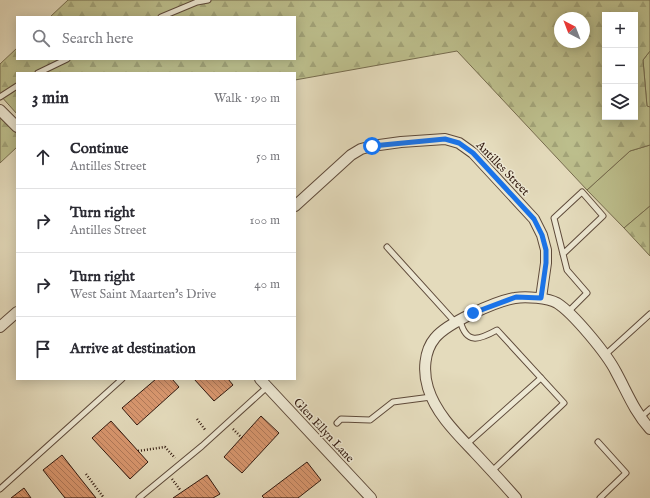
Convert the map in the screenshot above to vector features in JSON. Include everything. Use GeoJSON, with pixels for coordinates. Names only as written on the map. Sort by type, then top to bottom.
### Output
{"type":"FeatureCollection","features":[{"type":"Feature","properties":{"kind":"street"},"geometry":{"type":"LineString","coordinates":[[0,110],[16,125]]}},
{"type":"Feature","properties":{"kind":"street","name":"Antilles Street"},"geometry":{"type":"LineString","coordinates":[[296,205],[351,155],[361,149],[401,142],[445,139],[459,143],[473,153],[534,219],[542,235],[546,250],[546,263],[541,298]]}},
{"type":"Feature","properties":{"kind":"street"},"geometry":{"type":"LineString","coordinates":[[516,498],[446,421],[434,405],[427,386],[425,368],[428,351],[434,338],[446,327],[492,305],[516,297],[541,298],[556,303],[568,312],[605,354],[616,371],[640,418],[650,429]]}},
{"type":"Feature","properties":{"kind":"street"},"geometry":{"type":"LineString","coordinates":[[0,328],[16,313]]}},
{"type":"Feature","properties":{"kind":"street","name":"Glen Ellyn Lane"},"geometry":{"type":"LineString","coordinates":[[263,383],[371,498]]}},
{"type":"Feature","properties":{"kind":"lane"},"geometry":{"type":"LineString","coordinates":[[164,16],[197,2],[208,0]]}},
{"type":"Feature","properties":{"kind":"lane"},"geometry":{"type":"LineString","coordinates":[[40,72],[65,60]]}},
{"type":"Feature","properties":{"kind":"lane"},"geometry":{"type":"LineString","coordinates":[[0,97],[16,87]]}},
{"type":"Feature","properties":{"kind":"lane"},"geometry":{"type":"LineString","coordinates":[[563,254],[603,216],[582,192],[554,218],[563,254],[567,270],[587,293],[568,312]]}},
{"type":"Feature","properties":{"kind":"lane"},"geometry":{"type":"LineString","coordinates":[[386,247],[458,321],[464,332],[471,338],[478,339],[497,330],[564,403],[492,472]]}},
{"type":"Feature","properties":{"kind":"lane"},"geometry":{"type":"LineString","coordinates":[[605,354],[650,314]]}},
{"type":"Feature","properties":{"kind":"lane"},"geometry":{"type":"LineString","coordinates":[[467,444],[541,378]]}},
{"type":"Feature","properties":{"kind":"lane"},"geometry":{"type":"LineString","coordinates":[[0,489],[121,380]]}},
{"type":"Feature","properties":{"kind":"lane"},"geometry":{"type":"LineString","coordinates":[[139,498],[212,437],[263,383]]}},
{"type":"Feature","properties":{"kind":"lane"},"geometry":{"type":"LineString","coordinates":[[337,423],[341,419],[370,420],[393,402],[431,397]]}},
{"type":"Feature","properties":{"kind":"lane"},"geometry":{"type":"LineString","coordinates":[[640,418],[650,409]]}},
{"type":"Feature","properties":{"kind":"lane"},"geometry":{"type":"LineString","coordinates":[[598,442],[626,473],[600,498]]}},
{"type":"Feature","properties":{"kind":"path"},"geometry":{"type":"LineString","coordinates":[[197,418],[200,424],[212,437]]}},
{"type":"Feature","properties":{"kind":"path"},"geometry":{"type":"LineString","coordinates":[[138,451],[165,447],[180,464]]}},
{"type":"Feature","properties":{"kind":"path"},"geometry":{"type":"LineString","coordinates":[[86,474],[104,498]]}},
{"type":"Feature","properties":{"kind":"path"},"geometry":{"type":"LineString","coordinates":[[168,474],[181,491]]}},
{"type":"Feature","properties":{"kind":"green space"},"geometry":{"type":"Polygon","coordinates":[[[68,0],[650,0],[650,51],[643,60],[647,106],[650,107],[650,145],[630,151],[587,190],[457,51],[296,80],[296,72],[16,72],[16,113],[0,95],[0,64],[16,49],[16,60],[296,60],[296,16],[51,16],[68,0]]]}},
{"type":"Feature","properties":{"kind":"green space"},"geometry":{"type":"Polygon","coordinates":[[[650,51],[650,107],[647,107],[643,60],[650,51]]]}},
{"type":"Feature","properties":{"kind":"green space"},"geometry":{"type":"Polygon","coordinates":[[[0,117],[16,133],[16,148],[0,163],[0,117]]]}},
{"type":"Feature","properties":{"kind":"green space"},"geometry":{"type":"Polygon","coordinates":[[[650,145],[650,206],[624,228],[587,190],[630,151],[650,145]]]}},
{"type":"Feature","properties":{"kind":"green space"},"geometry":{"type":"Polygon","coordinates":[[[650,206],[650,256],[624,228],[650,206]]]}},
{"type":"Feature","properties":{"kind":"building"},"geometry":{"type":"Polygon","coordinates":[[[155,380],[173,380],[179,387],[137,425],[122,408],[155,380]]]}},
{"type":"Feature","properties":{"kind":"building"},"geometry":{"type":"Polygon","coordinates":[[[195,380],[229,380],[233,385],[214,401],[195,380]]]}},
{"type":"Feature","properties":{"kind":"building"},"geometry":{"type":"Polygon","coordinates":[[[261,416],[279,433],[242,473],[224,457],[261,416]]]}},
{"type":"Feature","properties":{"kind":"building"},"geometry":{"type":"Polygon","coordinates":[[[111,421],[148,462],[130,479],[92,438],[111,421]]]}},
{"type":"Feature","properties":{"kind":"building"},"geometry":{"type":"Polygon","coordinates":[[[62,455],[96,498],[65,498],[43,470],[62,455]]]}},
{"type":"Feature","properties":{"kind":"building"},"geometry":{"type":"Polygon","coordinates":[[[307,462],[321,480],[298,498],[264,498],[262,496],[307,462]]]}},
{"type":"Feature","properties":{"kind":"building"},"geometry":{"type":"Polygon","coordinates":[[[207,475],[220,494],[213,498],[173,498],[207,475]]]}},
{"type":"Feature","properties":{"kind":"building"},"geometry":{"type":"Polygon","coordinates":[[[24,488],[31,498],[11,498],[24,488]]]}},
{"type":"Feature","properties":{"kind":"route"},"geometry":{"type":"LineString","coordinates":[[372,146],[401,142],[445,139],[459,143],[473,153],[534,219],[542,235],[546,250],[546,263],[541,298],[516,297],[473,313]]}}]}
